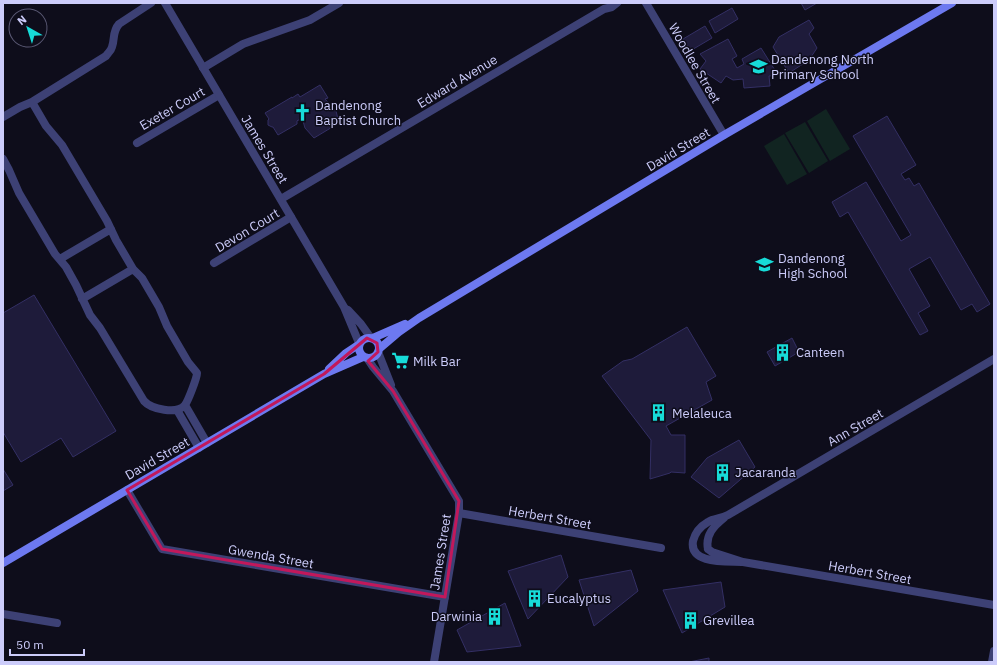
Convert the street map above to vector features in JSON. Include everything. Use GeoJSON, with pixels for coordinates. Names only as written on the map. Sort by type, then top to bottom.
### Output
{"type":"FeatureCollection","features":[{"type":"Feature","properties":{"kind":"main road","name":"David Street"},"geometry":{"type":"LineString","coordinates":[[378,350],[399,332],[419,318],[724,135],[952,3]]}},
{"type":"Feature","properties":{"kind":"main road","name":"David Street"},"geometry":{"type":"LineString","coordinates":[[372,338],[419,318]]}},
{"type":"Feature","properties":{"kind":"main road"},"geometry":{"type":"LineString","coordinates":[[372,338],[378,342],[378,350],[374,357],[365,357],[359,352],[359,344],[364,339],[372,338]]}},
{"type":"Feature","properties":{"kind":"main road","name":"David Street"},"geometry":{"type":"LineString","coordinates":[[324,374],[346,353],[359,344]]}},
{"type":"Feature","properties":{"kind":"main road","name":"David Street"},"geometry":{"type":"LineString","coordinates":[[3,563],[324,374],[365,357]]}},
{"type":"Feature","properties":{"kind":"street"},"geometry":{"type":"LineString","coordinates":[[3,117],[32,102],[106,56],[113,46],[113,34],[115,28],[151,3]]}},
{"type":"Feature","properties":{"kind":"street","name":"James Street"},"geometry":{"type":"LineString","coordinates":[[165,3],[344,307],[359,344]]}},
{"type":"Feature","properties":{"kind":"street"},"geometry":{"type":"LineString","coordinates":[[203,68],[243,44],[310,20],[339,3]]}},
{"type":"Feature","properties":{"kind":"street","name":"Edward Avenue"},"geometry":{"type":"LineString","coordinates":[[281,199],[606,6],[612,7],[617,3]]}},
{"type":"Feature","properties":{"kind":"street","name":"Woodlee Street"},"geometry":{"type":"LineString","coordinates":[[646,3],[724,135]]}},
{"type":"Feature","properties":{"kind":"street","name":"Exeter Court"},"geometry":{"type":"LineString","coordinates":[[137,143],[219,95]]}},
{"type":"Feature","properties":{"kind":"street"},"geometry":{"type":"LineString","coordinates":[[3,159],[19,192],[76,285],[90,315],[100,328],[146,403],[159,409],[177,410],[185,405],[196,380],[197,373],[188,362],[167,326],[159,307],[142,278],[133,269],[107,221],[62,145],[46,126],[32,102]]}},
{"type":"Feature","properties":{"kind":"street","name":"Devon Court"},"geometry":{"type":"LineString","coordinates":[[214,264],[291,217]]}},
{"type":"Feature","properties":{"kind":"street"},"geometry":{"type":"LineString","coordinates":[[60,259],[111,229]]}},
{"type":"Feature","properties":{"kind":"street"},"geometry":{"type":"LineString","coordinates":[[82,299],[133,269]]}},
{"type":"Feature","properties":{"kind":"street","name":"James Street"},"geometry":{"type":"LineString","coordinates":[[344,307],[361,324],[372,338]]}},
{"type":"Feature","properties":{"kind":"street","name":"James Street"},"geometry":{"type":"LineString","coordinates":[[378,350],[393,391],[458,501],[459,513],[434,662]]}},
{"type":"Feature","properties":{"kind":"street","name":"James Street"},"geometry":{"type":"LineString","coordinates":[[365,357],[393,391]]}},
{"type":"Feature","properties":{"kind":"street","name":"Ann Street"},"geometry":{"type":"LineString","coordinates":[[695,552],[693,549],[694,536],[704,524],[710,520],[723,518],[994,359]]}},
{"type":"Feature","properties":{"kind":"street"},"geometry":{"type":"LineString","coordinates":[[185,405],[207,443]]}},
{"type":"Feature","properties":{"kind":"street"},"geometry":{"type":"LineString","coordinates":[[177,410],[199,448]]}},
{"type":"Feature","properties":{"kind":"street","name":"Gwenda Street"},"geometry":{"type":"LineString","coordinates":[[127,490],[162,549],[445,597]]}},
{"type":"Feature","properties":{"kind":"street","name":"Herbert Street"},"geometry":{"type":"LineString","coordinates":[[459,513],[661,548]]}},
{"type":"Feature","properties":{"kind":"street","name":"Ann Street"},"geometry":{"type":"LineString","coordinates":[[708,549],[707,541],[709,534],[719,522],[728,515]]}},
{"type":"Feature","properties":{"kind":"street"},"geometry":{"type":"LineString","coordinates":[[695,552],[708,549]]}},
{"type":"Feature","properties":{"kind":"street","name":"Herbert Street"},"geometry":{"type":"LineString","coordinates":[[708,549],[712,552],[743,562]]}},
{"type":"Feature","properties":{"kind":"street","name":"Herbert Street"},"geometry":{"type":"LineString","coordinates":[[695,552],[699,557],[708,560],[743,562],[994,605]]}},
{"type":"Feature","properties":{"kind":"street"},"geometry":{"type":"LineString","coordinates":[[3,614],[57,623]]}},
{"type":"Feature","properties":{"kind":"street"},"geometry":{"type":"LineString","coordinates":[[992,662],[994,651]]}},
{"type":"Feature","properties":{"kind":"highlighted area"},"geometry":{"type":"Polygon","coordinates":[[[367,338],[377,343],[378,352],[368,361],[393,391],[459,501],[445,597],[162,549],[127,490],[324,374],[367,338]]]}},
{"type":"Feature","properties":{"kind":"green space"},"geometry":{"type":"Polygon","coordinates":[[[826,109],[850,149],[830,161],[807,121],[826,109]]]}},
{"type":"Feature","properties":{"kind":"green space"},"geometry":{"type":"Polygon","coordinates":[[[805,122],[828,161],[809,173],[785,133],[805,122]]]}},
{"type":"Feature","properties":{"kind":"green space"},"geometry":{"type":"Polygon","coordinates":[[[784,134],[807,174],[787,185],[764,146],[784,134]]]}},
{"type":"Feature","properties":{"kind":"building"},"geometry":{"type":"Polygon","coordinates":[[[801,3],[817,3],[805,10],[801,3]]]}},
{"type":"Feature","properties":{"kind":"building"},"geometry":{"type":"Polygon","coordinates":[[[732,8],[738,19],[715,33],[709,21],[732,8]]]}},
{"type":"Feature","properties":{"kind":"building"},"geometry":{"type":"Polygon","coordinates":[[[809,20],[814,28],[809,34],[817,48],[809,60],[789,73],[773,47],[779,37],[809,20]]]}},
{"type":"Feature","properties":{"kind":"building"},"geometry":{"type":"Polygon","coordinates":[[[705,26],[712,38],[690,51],[683,39],[705,26]]]}},
{"type":"Feature","properties":{"kind":"building"},"geometry":{"type":"Polygon","coordinates":[[[728,39],[737,56],[732,59],[737,68],[744,64],[742,59],[761,48],[778,75],[769,76],[770,86],[744,88],[743,79],[733,80],[726,76],[721,83],[700,69],[706,61],[700,54],[728,39]]]}},
{"type":"Feature","properties":{"kind":"building","name":"Dandenong Baptist Church"},"geometry":{"type":"Polygon","coordinates":[[[320,85],[328,98],[325,99],[336,111],[339,123],[314,138],[305,128],[303,121],[298,120],[297,124],[278,135],[273,127],[268,125],[269,119],[265,113],[292,97],[298,94],[300,97],[320,85]]]}},
{"type":"Feature","properties":{"kind":"building"},"geometry":{"type":"Polygon","coordinates":[[[887,116],[916,165],[901,174],[905,180],[909,178],[914,186],[919,183],[990,304],[977,312],[972,304],[961,310],[930,257],[909,269],[930,306],[918,313],[928,331],[920,335],[848,212],[840,217],[832,202],[866,182],[901,241],[911,235],[853,136],[887,116]]]}},
{"type":"Feature","properties":{"kind":"building"},"geometry":{"type":"Polygon","coordinates":[[[34,295],[116,431],[73,457],[61,438],[21,462],[3,432],[3,313],[34,295]]]}},
{"type":"Feature","properties":{"kind":"building","name":"Melaleuca"},"geometry":{"type":"Polygon","coordinates":[[[687,327],[716,376],[706,382],[712,400],[666,426],[671,435],[685,435],[685,473],[671,472],[650,479],[651,440],[602,376],[623,361],[632,359],[687,327]]]}},
{"type":"Feature","properties":{"kind":"building","name":"Canteen"},"geometry":{"type":"Polygon","coordinates":[[[792,338],[799,352],[775,366],[767,352],[792,338]]]}},
{"type":"Feature","properties":{"kind":"building","name":"Jacaranda"},"geometry":{"type":"Polygon","coordinates":[[[739,440],[755,467],[719,498],[691,477],[707,458],[739,440]]]}},
{"type":"Feature","properties":{"kind":"building"},"geometry":{"type":"Polygon","coordinates":[[[3,469],[13,485],[3,491],[3,469]]]}},
{"type":"Feature","properties":{"kind":"building","name":"Eucalyptus"},"geometry":{"type":"Polygon","coordinates":[[[561,555],[568,577],[528,619],[508,571],[561,555]]]}},
{"type":"Feature","properties":{"kind":"building"},"geometry":{"type":"Polygon","coordinates":[[[631,570],[638,591],[594,626],[579,580],[631,570]]]}},
{"type":"Feature","properties":{"kind":"building","name":"Grevillea"},"geometry":{"type":"Polygon","coordinates":[[[721,582],[725,607],[682,633],[663,590],[721,582]]]}},
{"type":"Feature","properties":{"kind":"building","name":"Darwinia"},"geometry":{"type":"Polygon","coordinates":[[[505,603],[521,646],[467,652],[457,630],[505,603]]]}},
{"type":"Feature","properties":{"kind":"building"},"geometry":{"type":"Polygon","coordinates":[[[709,658],[709,662],[689,662],[709,658]]]}},
{"type":"Feature","properties":{"kind":"place","name":"Dandenong North Primary School"},"geometry":{"type":"Point","coordinates":[758,66]}},
{"type":"Feature","properties":{"kind":"place","name":"Dandenong Baptist Church"},"geometry":{"type":"Point","coordinates":[302,112]}},
{"type":"Feature","properties":{"kind":"place","name":"Dandenong High School"},"geometry":{"type":"Point","coordinates":[765,265]}},
{"type":"Feature","properties":{"kind":"place","name":"Canteen"},"geometry":{"type":"Point","coordinates":[783,352]}},
{"type":"Feature","properties":{"kind":"place","name":"Milk Bar"},"geometry":{"type":"Point","coordinates":[400,361]}},
{"type":"Feature","properties":{"kind":"place","name":"Melaleuca"},"geometry":{"type":"Point","coordinates":[659,413]}},
{"type":"Feature","properties":{"kind":"place","name":"Jacaranda"},"geometry":{"type":"Point","coordinates":[722,472]}},
{"type":"Feature","properties":{"kind":"place","name":"Eucalyptus"},"geometry":{"type":"Point","coordinates":[534,598]}},
{"type":"Feature","properties":{"kind":"place","name":"Darwinia"},"geometry":{"type":"Point","coordinates":[495,616]}},
{"type":"Feature","properties":{"kind":"place","name":"Grevillea"},"geometry":{"type":"Point","coordinates":[690,620]}}]}
